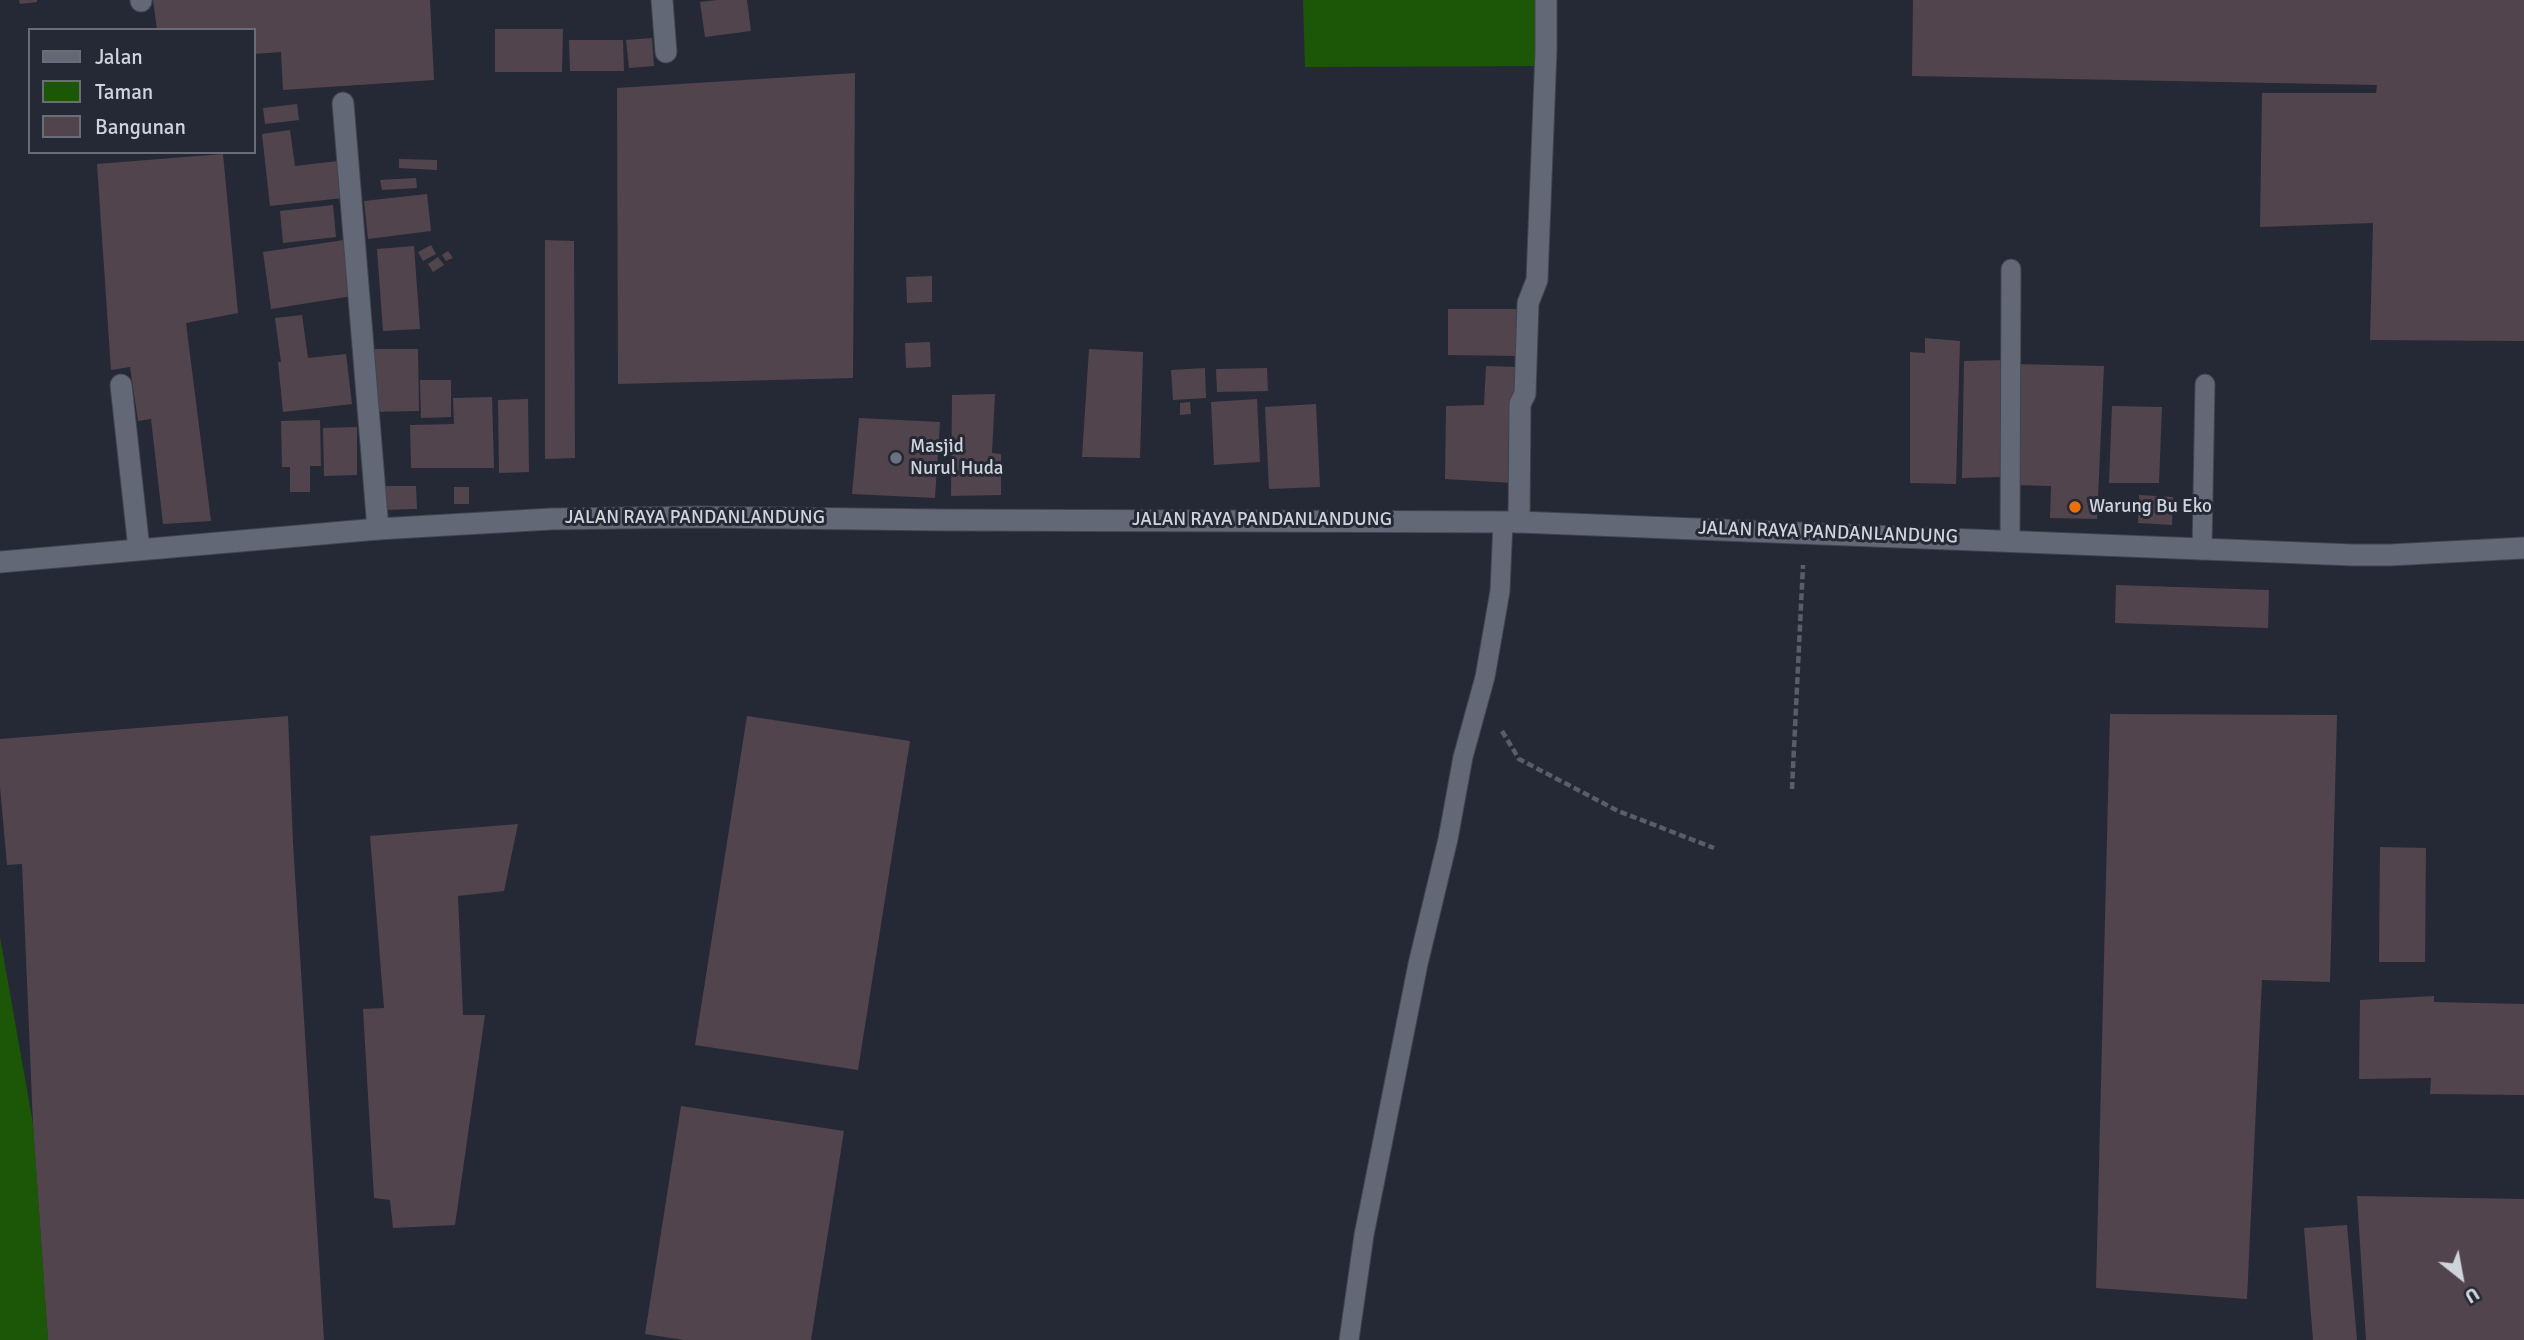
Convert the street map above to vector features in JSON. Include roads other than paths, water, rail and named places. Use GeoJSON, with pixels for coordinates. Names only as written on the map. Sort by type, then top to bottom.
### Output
{"type":"FeatureCollection","features":[{"type":"Feature","properties":{"kind":"street"},"geometry":{"type":"LineString","coordinates":[[662,0],[666,52]]}},
{"type":"Feature","properties":{"kind":"street"},"geometry":{"type":"LineString","coordinates":[[1511,522],[1520,404],[1525,394],[1528,303],[1537,280],[1546,0]]}},
{"type":"Feature","properties":{"kind":"street"},"geometry":{"type":"LineString","coordinates":[[343,103],[377,529]]}},
{"type":"Feature","properties":{"kind":"street"},"geometry":{"type":"LineString","coordinates":[[121,385],[139,549]]}},
{"type":"Feature","properties":{"kind":"street","name":"JALAN RAYA PANDANLANDUNG"},"geometry":{"type":"LineString","coordinates":[[0,562],[377,529],[551,519],[697,517],[1511,522],[2390,555],[2524,548]]}},
{"type":"Feature","properties":{"kind":"lane"},"geometry":{"type":"LineString","coordinates":[[2010,541],[2011,269]]}},
{"type":"Feature","properties":{"kind":"lane"},"geometry":{"type":"LineString","coordinates":[[2202,550],[2205,384]]}},
{"type":"Feature","properties":{"kind":"lane"},"geometry":{"type":"LineString","coordinates":[[1349,1340],[1364,1235],[1418,964],[1448,839],[1463,757],[1485,677],[1511,522]]}},
{"type":"Feature","properties":{"kind":"place","name":"Masjid Nurul Huda"},"geometry":{"type":"Point","coordinates":[896,458]}},
{"type":"Feature","properties":{"kind":"place","name":"Warung Bu Eko"},"geometry":{"type":"Point","coordinates":[2075,507]}}]}
